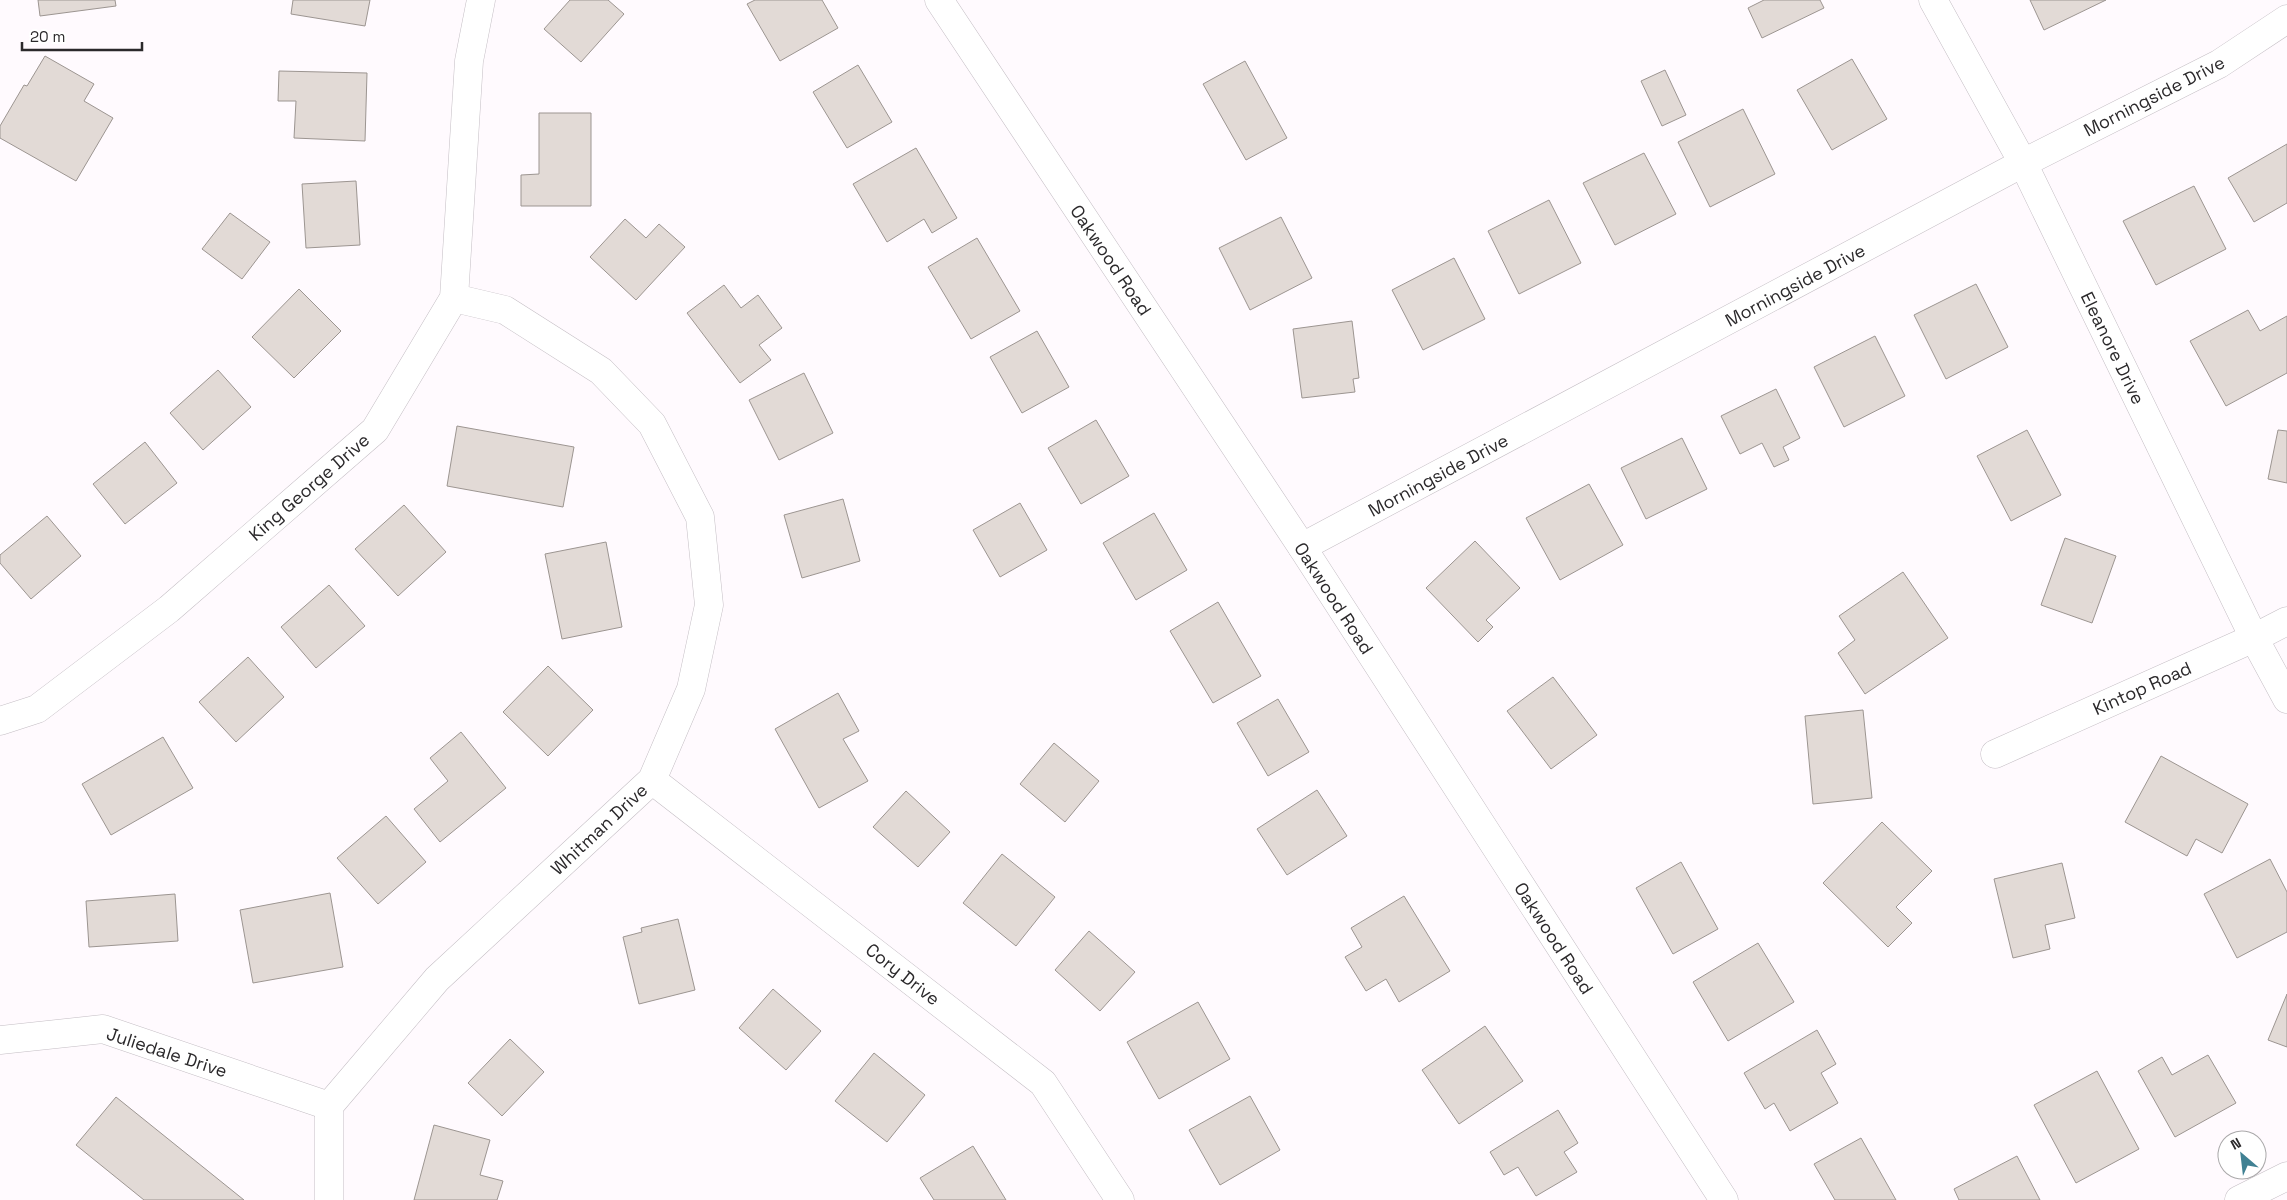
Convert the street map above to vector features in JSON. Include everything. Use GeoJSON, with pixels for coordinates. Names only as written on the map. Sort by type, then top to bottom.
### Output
{"type":"FeatureCollection","features":[{"type":"Feature","properties":{"kind":"street","name":"King George Drive"},"geometry":{"type":"LineString","coordinates":[[0,721],[37,709],[169,609],[375,430],[454,298],[469,61],[481,0]]}},
{"type":"Feature","properties":{"kind":"street","name":"Oakwood Road"},"geometry":{"type":"LineString","coordinates":[[939,0],[1302,547],[1724,1200]]}},
{"type":"Feature","properties":{"kind":"street","name":"Eleanore Drive"},"geometry":{"type":"LineString","coordinates":[[1934,0],[2024,164],[2254,638],[2287,699]]}},
{"type":"Feature","properties":{"kind":"street","name":"Morningside Drive"},"geometry":{"type":"LineString","coordinates":[[1302,547],[2024,164],[2220,64],[2287,19]]}},
{"type":"Feature","properties":{"kind":"street","name":"Whitman Drive"},"geometry":{"type":"LineString","coordinates":[[329,1106],[437,979],[652,780],[691,689],[710,605],[700,517],[652,424],[602,371],[505,310],[454,298]]}},
{"type":"Feature","properties":{"kind":"street","name":"Kintop Road"},"geometry":{"type":"LineString","coordinates":[[1995,754],[2254,638],[2287,621]]}},
{"type":"Feature","properties":{"kind":"street","name":"Cory Drive"},"geometry":{"type":"LineString","coordinates":[[652,780],[1043,1083],[1120,1200]]}},
{"type":"Feature","properties":{"kind":"street","name":"Juliedale Drive"},"geometry":{"type":"LineString","coordinates":[[0,1040],[103,1029],[329,1106]]}},
{"type":"Feature","properties":{"kind":"street"},"geometry":{"type":"LineString","coordinates":[[329,1106],[329,1200]]}},
{"type":"Feature","properties":{"kind":"street"},"geometry":{"type":"LineString","coordinates":[[2239,1200],[2287,1176]]}},
{"type":"Feature","properties":{"kind":"building"},"geometry":{"type":"Polygon","coordinates":[[[38,0],[115,0],[116,6],[40,16],[38,0]]]}},
{"type":"Feature","properties":{"kind":"building"},"geometry":{"type":"Polygon","coordinates":[[[293,0],[370,0],[365,26],[291,14],[293,0]]]}},
{"type":"Feature","properties":{"kind":"building"},"geometry":{"type":"Polygon","coordinates":[[[570,0],[608,0],[624,14],[581,62],[544,29],[570,0]]]}},
{"type":"Feature","properties":{"kind":"building"},"geometry":{"type":"Polygon","coordinates":[[[755,0],[822,0],[838,28],[780,61],[747,4],[755,0]]]}},
{"type":"Feature","properties":{"kind":"building"},"geometry":{"type":"Polygon","coordinates":[[[1764,0],[1820,0],[1824,8],[1762,38],[1748,8],[1764,0]]]}},
{"type":"Feature","properties":{"kind":"building"},"geometry":{"type":"Polygon","coordinates":[[[2030,0],[2106,0],[2044,30],[2030,0]]]}},
{"type":"Feature","properties":{"kind":"building"},"geometry":{"type":"Polygon","coordinates":[[[45,56],[94,84],[84,101],[113,118],[76,181],[0,138],[0,126],[24,85],[27,86],[45,56]]]}},
{"type":"Feature","properties":{"kind":"building"},"geometry":{"type":"Polygon","coordinates":[[[1852,59],[1887,119],[1832,150],[1797,90],[1852,59]]]}},
{"type":"Feature","properties":{"kind":"building"},"geometry":{"type":"Polygon","coordinates":[[[1245,61],[1287,138],[1246,160],[1203,84],[1245,61]]]}},
{"type":"Feature","properties":{"kind":"building"},"geometry":{"type":"Polygon","coordinates":[[[858,65],[892,122],[847,148],[813,92],[858,65]]]}},
{"type":"Feature","properties":{"kind":"building"},"geometry":{"type":"Polygon","coordinates":[[[1665,70],[1686,115],[1662,126],[1641,81],[1665,70]]]}},
{"type":"Feature","properties":{"kind":"building"},"geometry":{"type":"Polygon","coordinates":[[[279,71],[367,73],[365,141],[294,138],[296,101],[278,101],[279,71]]]}},
{"type":"Feature","properties":{"kind":"building"},"geometry":{"type":"Polygon","coordinates":[[[1743,109],[1775,174],[1710,207],[1678,142],[1743,109]]]}},
{"type":"Feature","properties":{"kind":"building"},"geometry":{"type":"Polygon","coordinates":[[[539,113],[591,113],[591,206],[521,206],[521,175],[539,174],[539,113]]]}},
{"type":"Feature","properties":{"kind":"building"},"geometry":{"type":"Polygon","coordinates":[[[2287,144],[2287,203],[2254,222],[2228,178],[2287,144]]]}},
{"type":"Feature","properties":{"kind":"building"},"geometry":{"type":"Polygon","coordinates":[[[916,148],[957,218],[932,233],[924,219],[887,242],[853,184],[916,148]]]}},
{"type":"Feature","properties":{"kind":"building"},"geometry":{"type":"Polygon","coordinates":[[[1644,153],[1676,214],[1615,245],[1583,183],[1644,153]]]}},
{"type":"Feature","properties":{"kind":"building"},"geometry":{"type":"Polygon","coordinates":[[[356,181],[360,245],[306,248],[302,184],[356,181]]]}},
{"type":"Feature","properties":{"kind":"building"},"geometry":{"type":"Polygon","coordinates":[[[2194,186],[2226,249],[2156,285],[2123,221],[2194,186]]]}},
{"type":"Feature","properties":{"kind":"building"},"geometry":{"type":"Polygon","coordinates":[[[1549,200],[1581,263],[1519,294],[1488,231],[1549,200]]]}},
{"type":"Feature","properties":{"kind":"building"},"geometry":{"type":"Polygon","coordinates":[[[230,213],[270,242],[242,279],[202,249],[230,213]]]}},
{"type":"Feature","properties":{"kind":"building"},"geometry":{"type":"Polygon","coordinates":[[[1281,217],[1312,278],[1250,310],[1219,248],[1281,217]]]}},
{"type":"Feature","properties":{"kind":"building"},"geometry":{"type":"Polygon","coordinates":[[[625,219],[646,238],[659,224],[685,247],[636,300],[590,257],[625,219]]]}},
{"type":"Feature","properties":{"kind":"building"},"geometry":{"type":"Polygon","coordinates":[[[977,238],[1020,311],[971,339],[928,267],[977,238]]]}},
{"type":"Feature","properties":{"kind":"building"},"geometry":{"type":"Polygon","coordinates":[[[1454,258],[1485,319],[1423,350],[1392,290],[1454,258]]]}},
{"type":"Feature","properties":{"kind":"building"},"geometry":{"type":"Polygon","coordinates":[[[1976,284],[2008,347],[1946,379],[1914,315],[1976,284]]]}},
{"type":"Feature","properties":{"kind":"building"},"geometry":{"type":"Polygon","coordinates":[[[724,285],[741,308],[758,295],[782,328],[759,345],[771,360],[740,383],[687,313],[724,285]]]}},
{"type":"Feature","properties":{"kind":"building"},"geometry":{"type":"Polygon","coordinates":[[[299,289],[341,331],[294,378],[252,337],[299,289]]]}},
{"type":"Feature","properties":{"kind":"building"},"geometry":{"type":"Polygon","coordinates":[[[2248,310],[2260,331],[2287,316],[2287,373],[2226,406],[2190,341],[2248,310]]]}},
{"type":"Feature","properties":{"kind":"building"},"geometry":{"type":"Polygon","coordinates":[[[1352,321],[1359,378],[1353,379],[1355,392],[1302,398],[1293,329],[1352,321]]]}},
{"type":"Feature","properties":{"kind":"building"},"geometry":{"type":"Polygon","coordinates":[[[1037,331],[1069,387],[1022,413],[990,357],[1037,331]]]}},
{"type":"Feature","properties":{"kind":"building"},"geometry":{"type":"Polygon","coordinates":[[[1875,336],[1905,396],[1844,427],[1814,367],[1875,336]]]}},
{"type":"Feature","properties":{"kind":"building"},"geometry":{"type":"Polygon","coordinates":[[[218,370],[251,407],[203,450],[170,413],[218,370]]]}},
{"type":"Feature","properties":{"kind":"building"},"geometry":{"type":"Polygon","coordinates":[[[804,373],[833,433],[779,460],[749,400],[804,373]]]}},
{"type":"Feature","properties":{"kind":"building"},"geometry":{"type":"Polygon","coordinates":[[[1776,389],[1800,438],[1783,447],[1789,460],[1774,467],[1762,443],[1740,454],[1721,416],[1776,389]]]}},
{"type":"Feature","properties":{"kind":"building"},"geometry":{"type":"Polygon","coordinates":[[[1096,420],[1129,476],[1081,504],[1048,448],[1096,420]]]}},
{"type":"Feature","properties":{"kind":"building"},"geometry":{"type":"Polygon","coordinates":[[[457,426],[574,447],[563,507],[447,486],[457,426]]]}},
{"type":"Feature","properties":{"kind":"building"},"geometry":{"type":"Polygon","coordinates":[[[2027,430],[2061,495],[2011,521],[1977,456],[2027,430]]]}},
{"type":"Feature","properties":{"kind":"building"},"geometry":{"type":"Polygon","coordinates":[[[2278,430],[2287,431],[2287,483],[2268,479],[2278,430]]]}},
{"type":"Feature","properties":{"kind":"building"},"geometry":{"type":"Polygon","coordinates":[[[1682,438],[1707,489],[1646,519],[1621,468],[1682,438]]]}},
{"type":"Feature","properties":{"kind":"building"},"geometry":{"type":"Polygon","coordinates":[[[145,442],[177,483],[125,524],[93,484],[145,442]]]}},
{"type":"Feature","properties":{"kind":"building"},"geometry":{"type":"Polygon","coordinates":[[[1589,484],[1623,545],[1560,580],[1526,518],[1589,484]]]}},
{"type":"Feature","properties":{"kind":"building"},"geometry":{"type":"Polygon","coordinates":[[[843,499],[860,561],[802,578],[784,515],[843,499]]]}},
{"type":"Feature","properties":{"kind":"building"},"geometry":{"type":"Polygon","coordinates":[[[1020,503],[1047,550],[1000,577],[973,530],[1020,503]]]}},
{"type":"Feature","properties":{"kind":"building"},"geometry":{"type":"Polygon","coordinates":[[[404,505],[446,552],[398,596],[355,549],[404,505]]]}},
{"type":"Feature","properties":{"kind":"building"},"geometry":{"type":"Polygon","coordinates":[[[1154,513],[1187,570],[1136,600],[1103,543],[1154,513]]]}},
{"type":"Feature","properties":{"kind":"building"},"geometry":{"type":"Polygon","coordinates":[[[47,516],[81,556],[31,599],[0,563],[0,555],[47,516]]]}},
{"type":"Feature","properties":{"kind":"building"},"geometry":{"type":"Polygon","coordinates":[[[2065,538],[2116,556],[2092,623],[2041,605],[2065,538]]]}},
{"type":"Feature","properties":{"kind":"building"},"geometry":{"type":"Polygon","coordinates":[[[1475,541],[1520,588],[1486,620],[1493,627],[1478,642],[1426,588],[1475,541]]]}},
{"type":"Feature","properties":{"kind":"building"},"geometry":{"type":"Polygon","coordinates":[[[606,542],[622,627],[562,639],[545,554],[606,542]]]}},
{"type":"Feature","properties":{"kind":"building"},"geometry":{"type":"Polygon","coordinates":[[[1903,572],[1948,638],[1865,694],[1838,653],[1855,640],[1839,616],[1903,572]]]}},
{"type":"Feature","properties":{"kind":"building"},"geometry":{"type":"Polygon","coordinates":[[[329,585],[365,626],[316,668],[281,627],[329,585]]]}},
{"type":"Feature","properties":{"kind":"building"},"geometry":{"type":"Polygon","coordinates":[[[1218,602],[1261,676],[1213,703],[1170,631],[1218,602]]]}},
{"type":"Feature","properties":{"kind":"building"},"geometry":{"type":"Polygon","coordinates":[[[248,657],[284,697],[236,742],[199,702],[248,657]]]}},
{"type":"Feature","properties":{"kind":"building"},"geometry":{"type":"Polygon","coordinates":[[[548,666],[593,710],[548,756],[503,712],[548,666]]]}},
{"type":"Feature","properties":{"kind":"building"},"geometry":{"type":"Polygon","coordinates":[[[1553,677],[1597,735],[1551,769],[1507,711],[1553,677]]]}},
{"type":"Feature","properties":{"kind":"building"},"geometry":{"type":"Polygon","coordinates":[[[838,693],[859,731],[843,739],[868,781],[819,808],[775,729],[838,693]]]}},
{"type":"Feature","properties":{"kind":"building"},"geometry":{"type":"Polygon","coordinates":[[[1278,699],[1309,752],[1268,776],[1237,723],[1278,699]]]}},
{"type":"Feature","properties":{"kind":"building"},"geometry":{"type":"Polygon","coordinates":[[[1863,710],[1872,798],[1813,804],[1805,716],[1863,710]]]}},
{"type":"Feature","properties":{"kind":"building"},"geometry":{"type":"Polygon","coordinates":[[[461,732],[506,788],[440,842],[414,809],[448,781],[430,758],[461,732]]]}},
{"type":"Feature","properties":{"kind":"building"},"geometry":{"type":"Polygon","coordinates":[[[163,737],[193,788],[111,835],[82,784],[163,737]]]}},
{"type":"Feature","properties":{"kind":"building"},"geometry":{"type":"Polygon","coordinates":[[[1054,743],[1099,781],[1065,822],[1020,784],[1054,743]]]}},
{"type":"Feature","properties":{"kind":"building"},"geometry":{"type":"Polygon","coordinates":[[[2161,756],[2248,804],[2222,853],[2196,839],[2187,856],[2125,822],[2161,756]]]}},
{"type":"Feature","properties":{"kind":"building"},"geometry":{"type":"Polygon","coordinates":[[[1317,790],[1347,836],[1287,875],[1257,829],[1317,790]]]}},
{"type":"Feature","properties":{"kind":"building"},"geometry":{"type":"Polygon","coordinates":[[[906,791],[950,832],[918,867],[873,827],[906,791]]]}},
{"type":"Feature","properties":{"kind":"building"},"geometry":{"type":"Polygon","coordinates":[[[386,816],[426,862],[378,904],[337,858],[386,816]]]}},
{"type":"Feature","properties":{"kind":"building"},"geometry":{"type":"Polygon","coordinates":[[[1882,822],[1932,871],[1896,907],[1912,923],[1888,947],[1823,883],[1882,822]]]}},
{"type":"Feature","properties":{"kind":"building"},"geometry":{"type":"Polygon","coordinates":[[[1002,854],[1055,897],[1016,946],[963,903],[1002,854]]]}},
{"type":"Feature","properties":{"kind":"building"},"geometry":{"type":"Polygon","coordinates":[[[2270,859],[2287,892],[2287,932],[2237,958],[2204,894],[2270,859]]]}},
{"type":"Feature","properties":{"kind":"building"},"geometry":{"type":"Polygon","coordinates":[[[1681,862],[1718,929],[1673,954],[1636,888],[1681,862]]]}},
{"type":"Feature","properties":{"kind":"building"},"geometry":{"type":"Polygon","coordinates":[[[2062,863],[2075,918],[2045,925],[2050,949],[2013,958],[1994,879],[2062,863]]]}},
{"type":"Feature","properties":{"kind":"building"},"geometry":{"type":"Polygon","coordinates":[[[330,893],[343,967],[253,983],[240,910],[330,893]]]}},
{"type":"Feature","properties":{"kind":"building"},"geometry":{"type":"Polygon","coordinates":[[[175,894],[178,941],[89,947],[86,901],[175,894]]]}},
{"type":"Feature","properties":{"kind":"building"},"geometry":{"type":"Polygon","coordinates":[[[1404,896],[1450,971],[1399,1002],[1386,979],[1366,991],[1345,957],[1362,947],[1351,928],[1404,896]]]}},
{"type":"Feature","properties":{"kind":"building"},"geometry":{"type":"Polygon","coordinates":[[[678,919],[695,990],[639,1004],[623,937],[642,932],[641,928],[678,919]]]}},
{"type":"Feature","properties":{"kind":"building"},"geometry":{"type":"Polygon","coordinates":[[[1089,931],[1135,972],[1100,1011],[1055,970],[1089,931]]]}},
{"type":"Feature","properties":{"kind":"building"},"geometry":{"type":"Polygon","coordinates":[[[1758,943],[1794,1002],[1728,1041],[1693,982],[1758,943]]]}},
{"type":"Feature","properties":{"kind":"building"},"geometry":{"type":"Polygon","coordinates":[[[773,989],[821,1031],[786,1070],[739,1028],[773,989]]]}},
{"type":"Feature","properties":{"kind":"building"},"geometry":{"type":"Polygon","coordinates":[[[2287,994],[2287,1047],[2268,1040],[2287,994]]]}},
{"type":"Feature","properties":{"kind":"building"},"geometry":{"type":"Polygon","coordinates":[[[1198,1002],[1230,1059],[1159,1099],[1127,1042],[1198,1002]]]}},
{"type":"Feature","properties":{"kind":"building"},"geometry":{"type":"Polygon","coordinates":[[[1485,1026],[1523,1081],[1459,1124],[1422,1070],[1485,1026]]]}},
{"type":"Feature","properties":{"kind":"building"},"geometry":{"type":"Polygon","coordinates":[[[1817,1030],[1836,1064],[1821,1073],[1838,1103],[1790,1131],[1774,1103],[1765,1109],[1744,1073],[1817,1030]]]}},
{"type":"Feature","properties":{"kind":"building"},"geometry":{"type":"Polygon","coordinates":[[[510,1039],[544,1072],[502,1116],[468,1083],[510,1039]]]}},
{"type":"Feature","properties":{"kind":"building"},"geometry":{"type":"Polygon","coordinates":[[[874,1053],[925,1095],[887,1142],[835,1101],[874,1053]]]}},
{"type":"Feature","properties":{"kind":"building"},"geometry":{"type":"Polygon","coordinates":[[[2208,1055],[2236,1103],[2175,1137],[2138,1071],[2162,1057],[2172,1075],[2208,1055]]]}},
{"type":"Feature","properties":{"kind":"building"},"geometry":{"type":"Polygon","coordinates":[[[2097,1071],[2139,1149],[2076,1183],[2034,1105],[2097,1071]]]}},
{"type":"Feature","properties":{"kind":"building"},"geometry":{"type":"Polygon","coordinates":[[[1250,1096],[1280,1150],[1220,1185],[1189,1130],[1250,1096]]]}},
{"type":"Feature","properties":{"kind":"building"},"geometry":{"type":"Polygon","coordinates":[[[116,1097],[244,1200],[144,1200],[76,1145],[116,1097]]]}},
{"type":"Feature","properties":{"kind":"building"},"geometry":{"type":"Polygon","coordinates":[[[1558,1110],[1578,1143],[1564,1152],[1577,1172],[1536,1196],[1518,1167],[1504,1175],[1490,1152],[1558,1110]]]}},
{"type":"Feature","properties":{"kind":"building"},"geometry":{"type":"Polygon","coordinates":[[[434,1125],[490,1140],[480,1175],[503,1181],[497,1200],[414,1200],[434,1125]]]}},
{"type":"Feature","properties":{"kind":"building"},"geometry":{"type":"Polygon","coordinates":[[[1861,1138],[1896,1200],[1835,1200],[1814,1164],[1861,1138]]]}},
{"type":"Feature","properties":{"kind":"building"},"geometry":{"type":"Polygon","coordinates":[[[973,1146],[1006,1200],[934,1200],[920,1178],[973,1146]]]}},
{"type":"Feature","properties":{"kind":"building"},"geometry":{"type":"Polygon","coordinates":[[[2017,1156],[2040,1200],[1959,1200],[1954,1189],[2017,1156]]]}}]}
